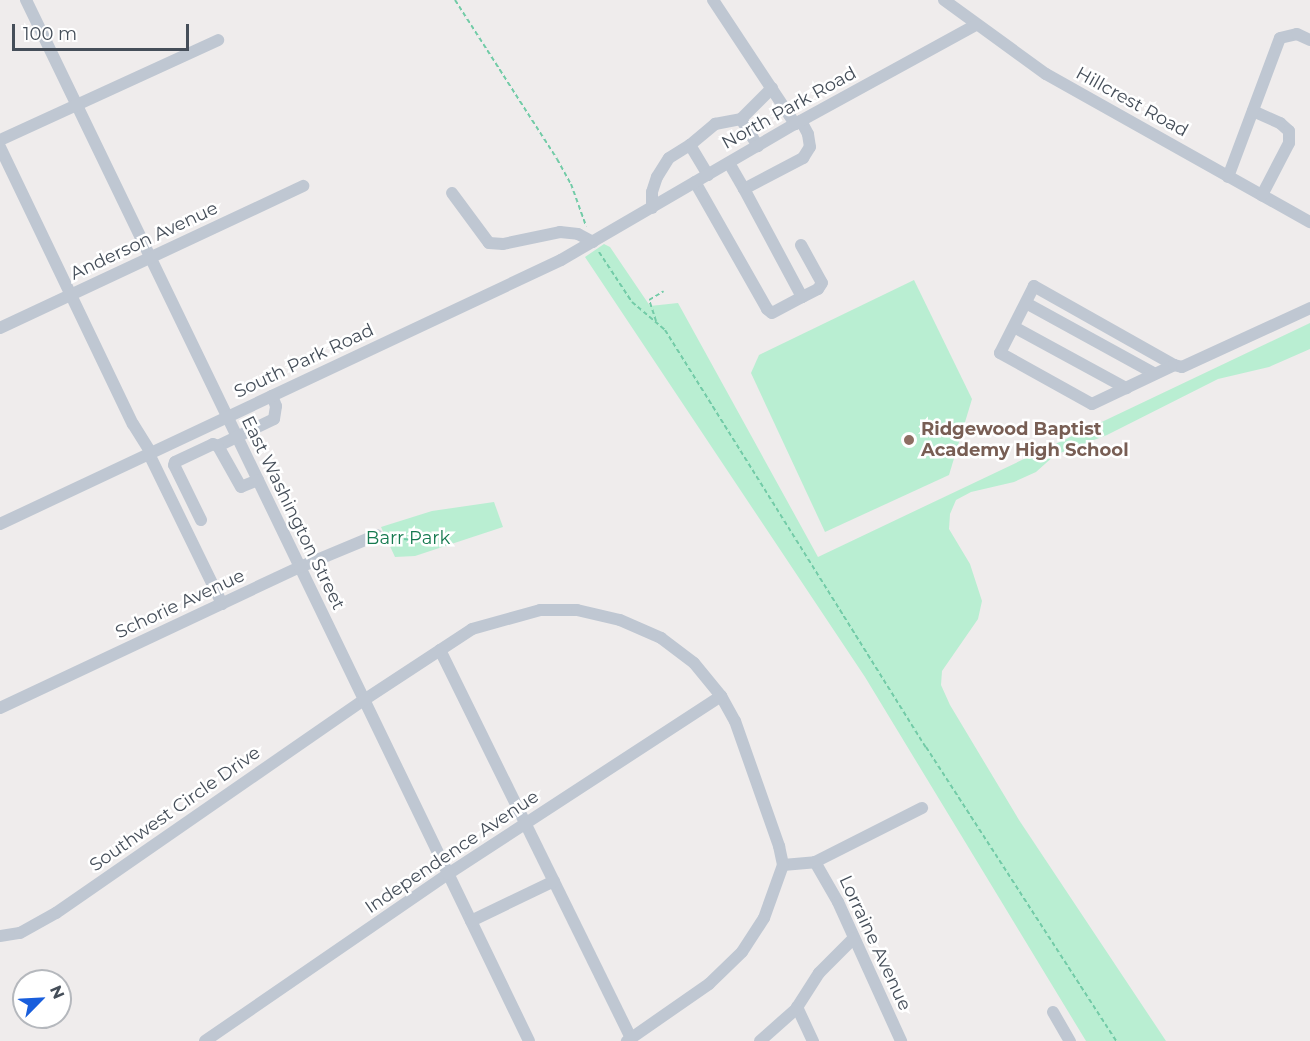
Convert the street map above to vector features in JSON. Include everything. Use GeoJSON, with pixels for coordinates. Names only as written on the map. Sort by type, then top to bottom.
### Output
{"type":"FeatureCollection","features":[{"type":"Feature","properties":{"kind":"street","name":"East Washington Street"},"geometry":{"type":"LineString","coordinates":[[26,0],[74,104],[529,1041]]}},
{"type":"Feature","properties":{"kind":"street"},"geometry":{"type":"LineString","coordinates":[[713,0],[772,88],[808,134],[810,147],[803,158],[744,189]]}},
{"type":"Feature","properties":{"kind":"street","name":"Hillcrest Road"},"geometry":{"type":"LineString","coordinates":[[944,0],[1046,74],[1310,222]]}},
{"type":"Feature","properties":{"kind":"street","name":"North Park Road"},"geometry":{"type":"LineString","coordinates":[[620,226],[798,122],[976,25]]}},
{"type":"Feature","properties":{"kind":"street"},"geometry":{"type":"LineString","coordinates":[[1228,177],[1280,38],[1296,34],[1310,40]]}},
{"type":"Feature","properties":{"kind":"street"},"geometry":{"type":"LineString","coordinates":[[0,140],[74,104],[218,40]]}},
{"type":"Feature","properties":{"kind":"street"},"geometry":{"type":"LineString","coordinates":[[652,208],[652,192],[657,177],[669,158],[690,145],[715,124],[741,118],[772,88]]}},
{"type":"Feature","properties":{"kind":"street"},"geometry":{"type":"LineString","coordinates":[[1252,111],[1280,123],[1289,131],[1289,143],[1262,195]]}},
{"type":"Feature","properties":{"kind":"street"},"geometry":{"type":"LineString","coordinates":[[741,118],[758,146]]}},
{"type":"Feature","properties":{"kind":"street"},"geometry":{"type":"LineString","coordinates":[[690,145],[708,175]]}},
{"type":"Feature","properties":{"kind":"street"},"geometry":{"type":"LineString","coordinates":[[0,147],[222,604]]}},
{"type":"Feature","properties":{"kind":"street"},"geometry":{"type":"LineString","coordinates":[[729,163],[802,297]]}},
{"type":"Feature","properties":{"kind":"street"},"geometry":{"type":"LineString","coordinates":[[695,182],[767,309],[772,313],[818,289],[822,283],[801,245]]}},
{"type":"Feature","properties":{"kind":"street","name":"Anderson Avenue"},"geometry":{"type":"LineString","coordinates":[[0,328],[303,186]]}},
{"type":"Feature","properties":{"kind":"street"},"geometry":{"type":"LineString","coordinates":[[452,193],[489,243],[503,244],[560,232],[578,234],[593,242]]}},
{"type":"Feature","properties":{"kind":"street","name":"South Park Road"},"geometry":{"type":"LineString","coordinates":[[0,524],[561,260],[620,226]]}},
{"type":"Feature","properties":{"kind":"street"},"geometry":{"type":"LineString","coordinates":[[1174,365],[1092,404],[1000,353],[1034,286],[1174,365],[1182,367],[1310,308]]}},
{"type":"Feature","properties":{"kind":"street"},"geometry":{"type":"LineString","coordinates":[[1026,303],[1155,374]]}},
{"type":"Feature","properties":{"kind":"street"},"geometry":{"type":"LineString","coordinates":[[1014,327],[1126,388]]}},
{"type":"Feature","properties":{"kind":"street"},"geometry":{"type":"LineString","coordinates":[[201,520],[174,465],[175,462],[213,444],[218,446],[274,419],[276,406],[272,396]]}},
{"type":"Feature","properties":{"kind":"street"},"geometry":{"type":"LineString","coordinates":[[188,435],[196,452]]}},
{"type":"Feature","properties":{"kind":"street"},"geometry":{"type":"LineString","coordinates":[[218,446],[241,487],[258,480]]}},
{"type":"Feature","properties":{"kind":"street","name":"Schorie Avenue"},"geometry":{"type":"LineString","coordinates":[[0,708],[300,567],[377,535]]}},
{"type":"Feature","properties":{"kind":"street","name":"Southwest Circle Drive"},"geometry":{"type":"LineString","coordinates":[[0,936],[20,933],[56,914],[364,700],[472,629],[508,617],[540,610],[577,610],[620,620],[661,638],[694,663],[722,696],[735,721],[779,846],[783,865]]}},
{"type":"Feature","properties":{"kind":"street"},"geometry":{"type":"LineString","coordinates":[[440,650],[527,823],[629,1040],[709,984],[742,952],[764,918],[783,865],[815,862],[922,808]]}},
{"type":"Feature","properties":{"kind":"street","name":"Independence Avenue"},"geometry":{"type":"LineString","coordinates":[[205,1041],[448,874],[722,696]]}},
{"type":"Feature","properties":{"kind":"street","name":"Lorraine Avenue"},"geometry":{"type":"LineString","coordinates":[[815,862],[854,938],[902,1041]]}},
{"type":"Feature","properties":{"kind":"street"},"geometry":{"type":"LineString","coordinates":[[471,921],[554,881]]}},
{"type":"Feature","properties":{"kind":"street"},"geometry":{"type":"LineString","coordinates":[[760,1041],[797,1007],[819,973],[854,938]]}},
{"type":"Feature","properties":{"kind":"street"},"geometry":{"type":"LineString","coordinates":[[797,1007],[813,1041]]}},
{"type":"Feature","properties":{"kind":"street"},"geometry":{"type":"LineString","coordinates":[[1053,1012],[1070,1041]]}},
{"type":"Feature","properties":{"kind":"path"},"geometry":{"type":"LineString","coordinates":[[455,0],[557,159],[571,184],[593,242],[632,302],[656,321]]}},
{"type":"Feature","properties":{"kind":"path"},"geometry":{"type":"LineString","coordinates":[[664,291],[649,300],[656,321],[1116,1041]]}},
{"type":"Feature","properties":{"kind":"path"},"geometry":{"type":"LineString","coordinates":[[377,535],[420,540],[431,537]]}},
{"type":"Feature","properties":{"kind":"green space"},"geometry":{"type":"Polygon","coordinates":[[[604,244],[610,247],[650,306],[678,303],[818,557],[1310,323],[1310,349],[1269,367],[1218,379],[1107,435],[1055,455],[1036,472],[1014,482],[971,492],[956,500],[950,514],[949,529],[970,564],[982,601],[978,619],[942,671],[941,685],[950,705],[1019,820],[1166,1041],[1086,1041],[865,677],[585,257],[604,244]]]}},
{"type":"Feature","properties":{"kind":"green space"},"geometry":{"type":"Polygon","coordinates":[[[914,280],[972,399],[949,475],[825,532],[751,373],[759,355],[914,280]]]}},
{"type":"Feature","properties":{"kind":"green space","name":"Barr Park"},"geometry":{"type":"Polygon","coordinates":[[[494,502],[503,527],[415,556],[395,557],[381,527],[432,511],[494,502]]]}},
{"type":"Feature","properties":{"kind":"place","name":"Ridgewood Baptist Academy High School"},"geometry":{"type":"Point","coordinates":[909,440]}}]}
